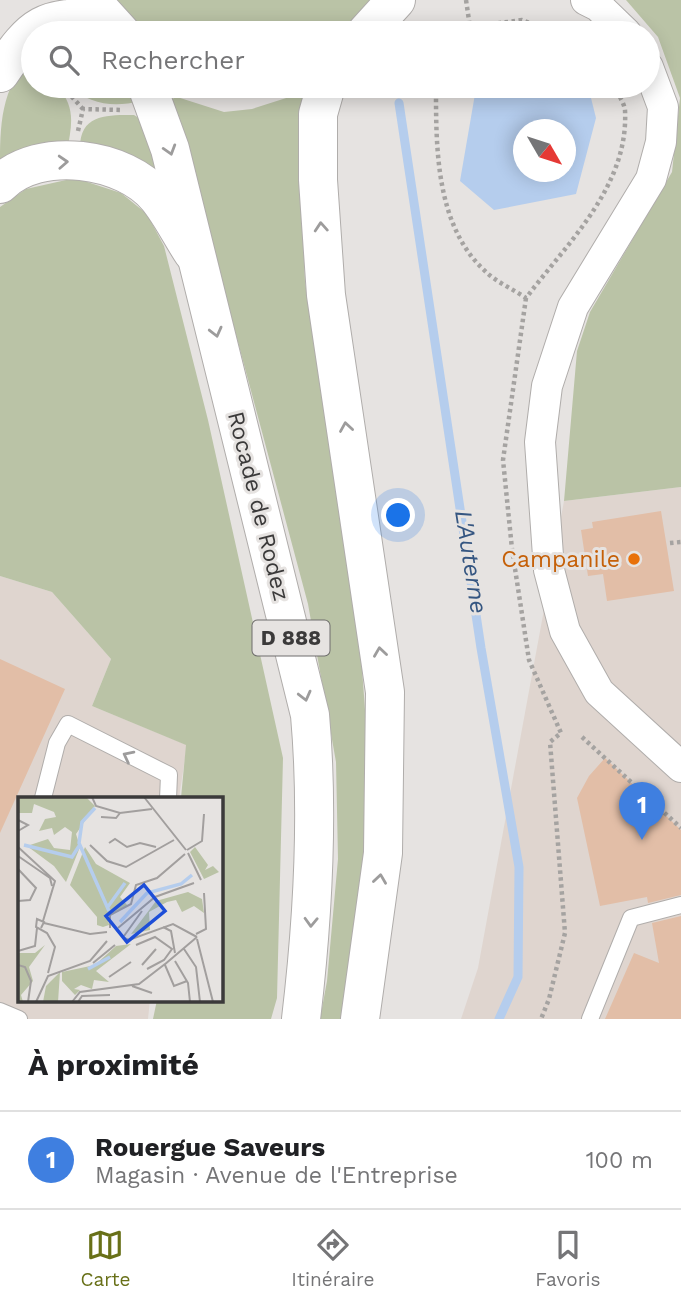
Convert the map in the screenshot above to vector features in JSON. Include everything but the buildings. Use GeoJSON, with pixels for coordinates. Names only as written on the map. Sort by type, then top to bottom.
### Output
{"type":"FeatureCollection","features":[{"type":"Feature","properties":{"kind":"main road"},"geometry":{"type":"LineString","coordinates":[[377,21],[396,0]]}},
{"type":"Feature","properties":{"kind":"main road"},"geometry":{"type":"LineString","coordinates":[[51,21],[105,17]]}},
{"type":"Feature","properties":{"kind":"main road"},"geometry":{"type":"LineString","coordinates":[[0,73],[21,42]]}},
{"type":"Feature","properties":{"kind":"main road","name":"Rocade de Rodez"},"geometry":{"type":"LineString","coordinates":[[142,98],[170,149],[310,715],[316,783],[310,940],[301,1019]]}},
{"type":"Feature","properties":{"kind":"main road"},"geometry":{"type":"LineString","coordinates":[[323,98],[318,114],[318,140],[326,295],[386,692],[383,853],[360,1019]]}},
{"type":"Feature","properties":{"kind":"main road"},"geometry":{"type":"LineString","coordinates":[[0,184],[8,176],[38,164],[71,161],[111,167],[158,197],[200,266]]}},
{"type":"Feature","properties":{"kind":"street"},"geometry":{"type":"LineString","coordinates":[[586,0],[598,6],[614,21]]}},
{"type":"Feature","properties":{"kind":"street"},"geometry":{"type":"LineString","coordinates":[[660,98],[663,107],[661,142],[651,179],[573,307],[547,386],[540,442],[549,570],[565,631],[599,692],[681,767]]}},
{"type":"Feature","properties":{"kind":"lane"},"geometry":{"type":"LineString","coordinates":[[43,797],[57,743],[68,724],[169,775],[168,797]]}},
{"type":"Feature","properties":{"kind":"lane"},"geometry":{"type":"LineString","coordinates":[[590,1019],[631,918],[681,905]]}},
{"type":"Feature","properties":{"kind":"lane"},"geometry":{"type":"LineString","coordinates":[[0,1011],[19,1019]]}},
{"type":"Feature","properties":{"kind":"path"},"geometry":{"type":"LineString","coordinates":[[466,0],[469,21]]}},
{"type":"Feature","properties":{"kind":"path"},"geometry":{"type":"LineString","coordinates":[[73,98],[83,109]]}},
{"type":"Feature","properties":{"kind":"path"},"geometry":{"type":"LineString","coordinates":[[83,109],[136,98]]}},
{"type":"Feature","properties":{"kind":"path"},"geometry":{"type":"LineString","coordinates":[[436,98],[436,155],[457,235],[485,271],[526,298],[597,207],[619,161],[625,108],[620,98]]}},
{"type":"Feature","properties":{"kind":"path"},"geometry":{"type":"LineString","coordinates":[[71,161],[83,109]]}},
{"type":"Feature","properties":{"kind":"path"},"geometry":{"type":"LineString","coordinates":[[670,543],[681,542]]}},
{"type":"Feature","properties":{"kind":"path"},"geometry":{"type":"LineString","coordinates":[[541,1019],[549,999],[565,933],[550,741],[561,733]]}},
{"type":"Feature","properties":{"kind":"path"},"geometry":{"type":"LineString","coordinates":[[582,737],[681,828]]}},
{"type":"Feature","properties":{"kind":"shaded area"},"geometry":{"type":"Polygon","coordinates":[[[681,487],[681,1019],[461,1019],[478,968],[564,501],[681,487]]]}},
{"type":"Feature","properties":{"kind":"shaded area"},"geometry":{"type":"Polygon","coordinates":[[[0,576],[52,592],[111,659],[92,706],[187,745],[179,797],[18,797],[18,1002],[150,1002],[148,1019],[0,1019],[0,576]]]}},
{"type":"Feature","properties":{"kind":"green space"},"geometry":{"type":"Polygon","coordinates":[[[108,0],[373,0],[366,10],[352,21],[131,21],[108,0]]]}},
{"type":"Feature","properties":{"kind":"green space"},"geometry":{"type":"Polygon","coordinates":[[[626,0],[681,0],[681,487],[564,501],[577,351],[590,312],[672,172],[680,98],[660,43],[660,21],[644,21],[626,0]]]}},
{"type":"Feature","properties":{"kind":"green space"},"geometry":{"type":"Polygon","coordinates":[[[21,70],[21,98],[65,98],[71,116],[67,151],[0,169],[4,108],[21,70]]]}},
{"type":"Feature","properties":{"kind":"green space"},"geometry":{"type":"Polygon","coordinates":[[[87,98],[138,98],[140,101],[111,104],[87,98]]]}},
{"type":"Feature","properties":{"kind":"green space"},"geometry":{"type":"Polygon","coordinates":[[[173,98],[224,112],[252,109],[286,98],[305,98],[300,154],[305,282],[360,642],[368,750],[365,842],[343,1019],[320,1019],[327,981],[338,859],[336,762],[308,604],[189,159],[170,110],[173,98]]]}},
{"type":"Feature","properties":{"kind":"green space"},"geometry":{"type":"Polygon","coordinates":[[[134,115],[145,122],[173,192],[80,148],[81,137],[90,123],[105,116],[134,115]]]}},
{"type":"Feature","properties":{"kind":"green space"},"geometry":{"type":"Polygon","coordinates":[[[75,178],[121,193],[147,214],[164,246],[208,420],[283,758],[277,998],[271,1019],[153,1019],[157,1002],[222,1002],[222,797],[181,797],[186,745],[92,706],[111,659],[52,592],[0,576],[0,207],[26,189],[75,178]]]}},
{"type":"Feature","properties":{"kind":"water"},"geometry":{"type":"Polygon","coordinates":[[[474,98],[591,98],[596,118],[576,194],[494,210],[460,181],[474,98]]]}},
{"type":"Feature","properties":{"kind":"waterway","name":"L'Auterne"},"geometry":{"type":"LineString","coordinates":[[399,103],[481,648],[519,867],[518,977],[499,1019]]}},
{"type":"Feature","properties":{"kind":"place","name":"Campanile"},"geometry":{"type":"Point","coordinates":[634,559]}},
{"type":"Feature","properties":{"kind":"place","name":"Rouergue Saveurs"},"geometry":{"type":"Point","coordinates":[642,840]}}]}
